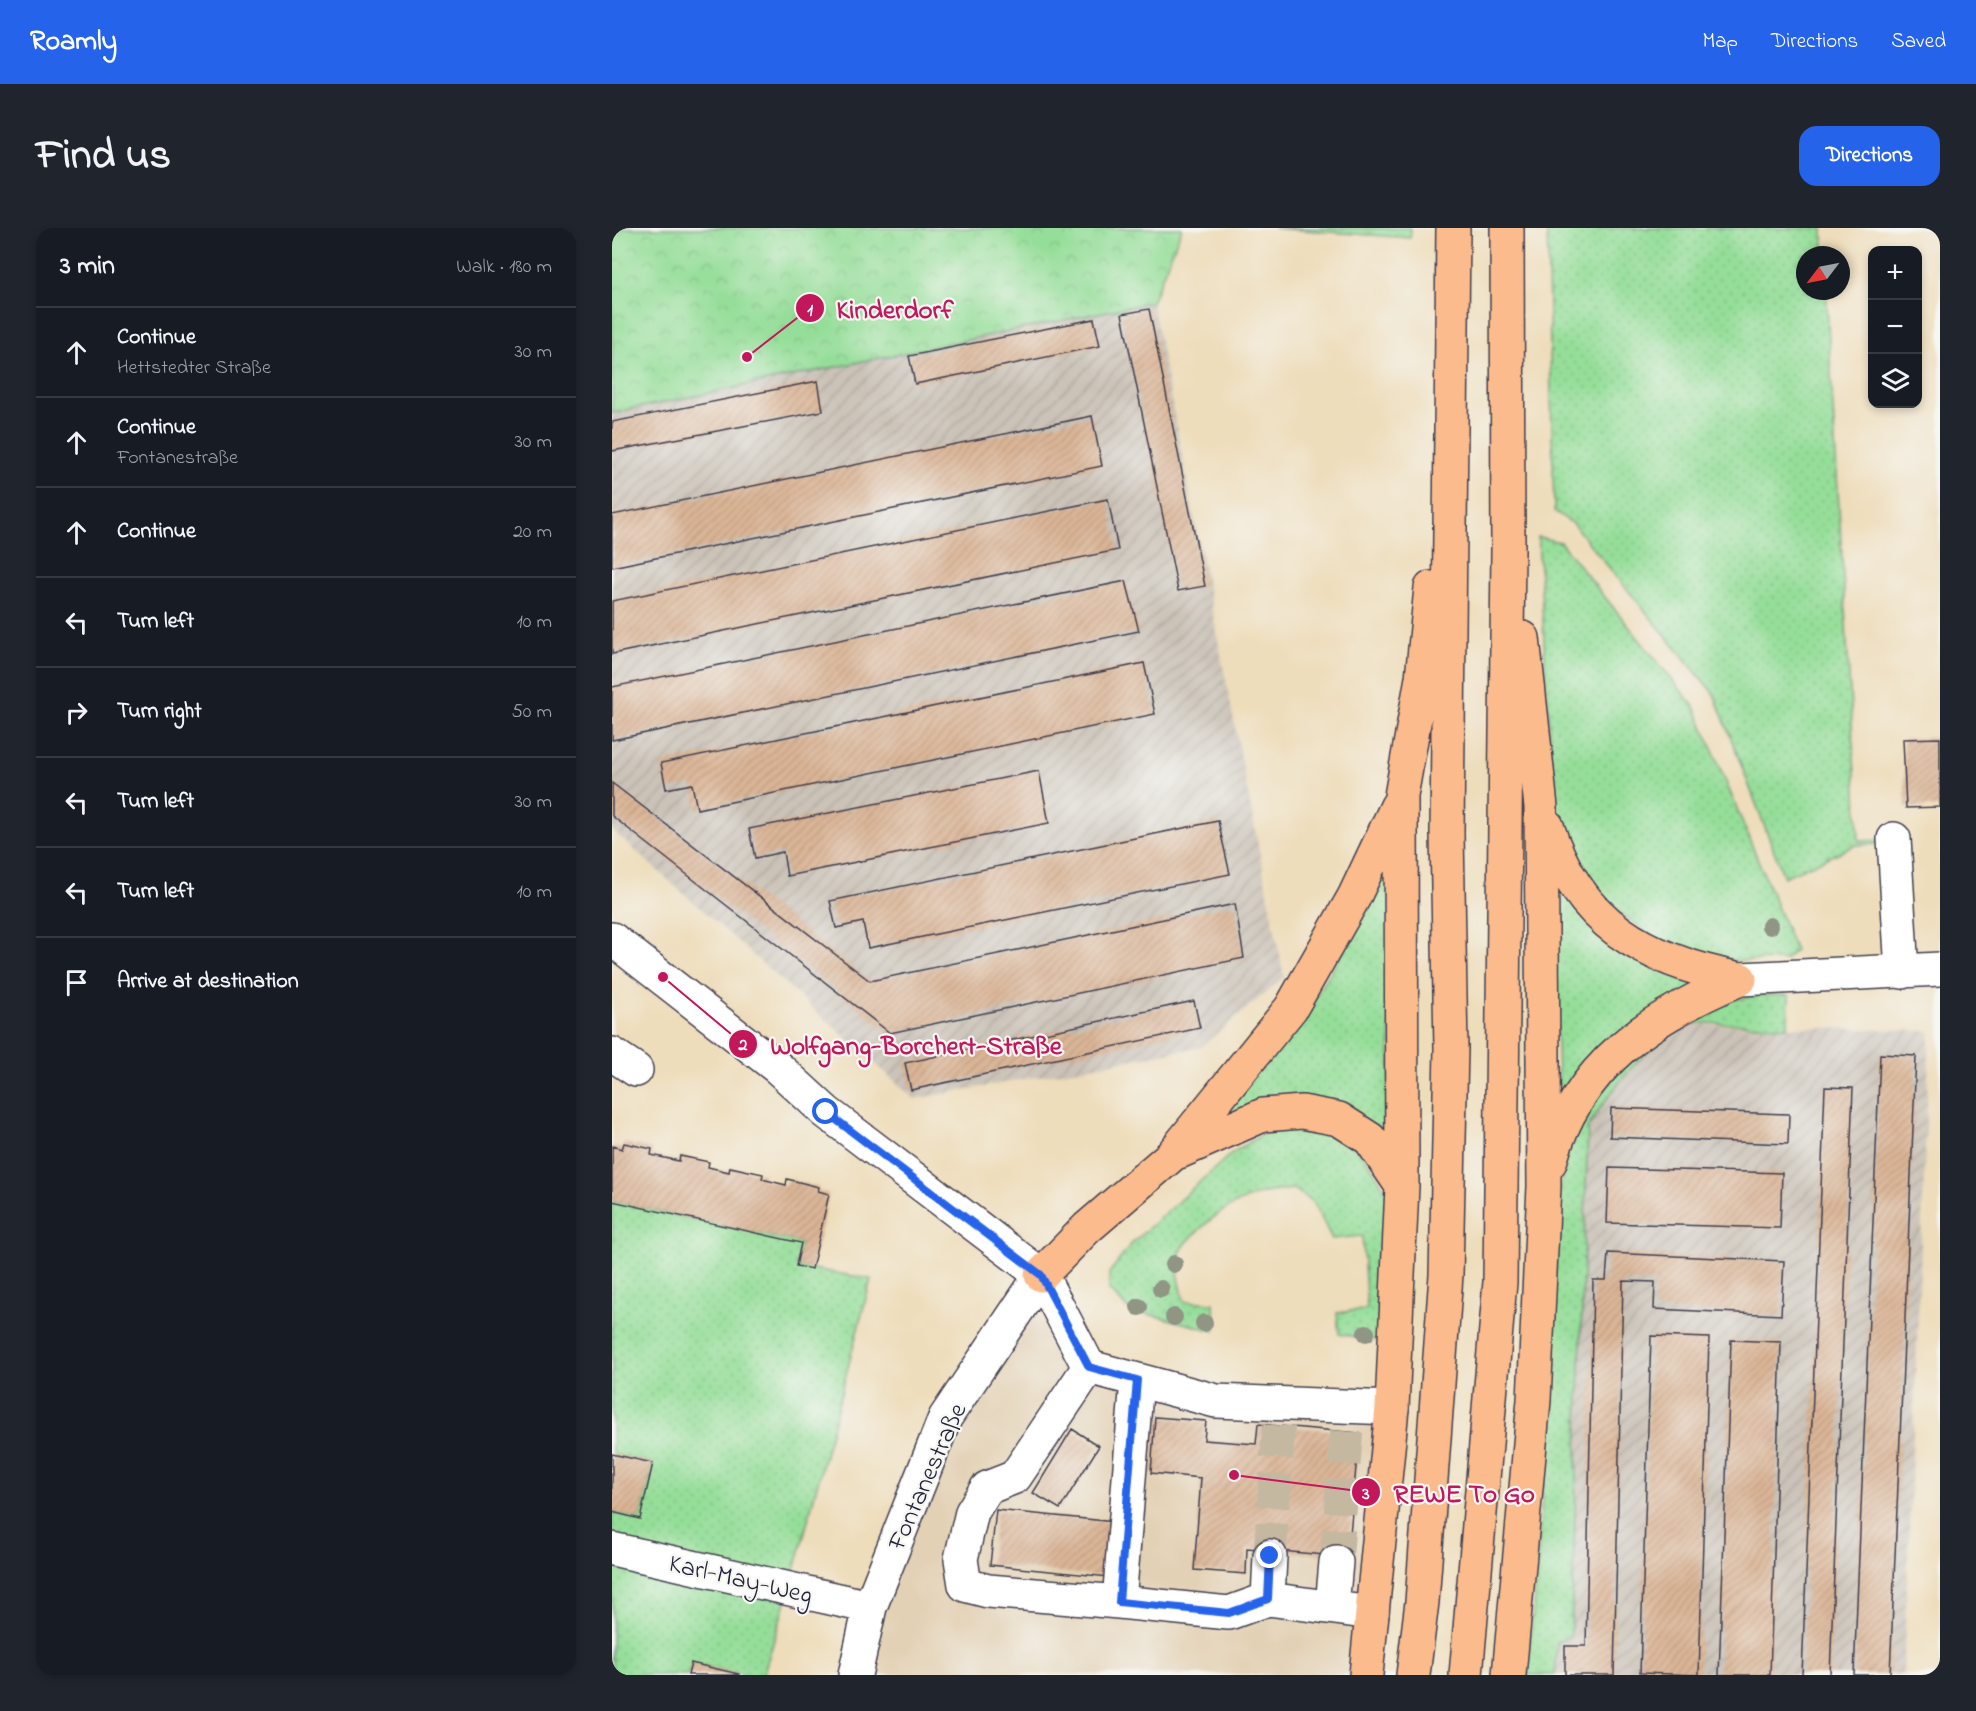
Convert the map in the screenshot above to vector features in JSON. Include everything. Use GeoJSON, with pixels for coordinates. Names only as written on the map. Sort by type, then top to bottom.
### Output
{"type":"FeatureCollection","features":[{"type":"Feature","properties":{"kind":"highway"},"geometry":{"type":"LineString","coordinates":[[1413,1675],[1422,1602],[1446,1275],[1452,1049],[1448,834],[1453,228]]}},
{"type":"Feature","properties":{"kind":"highway"},"geometry":{"type":"LineString","coordinates":[[1466,1675],[1500,1282],[1508,551],[1507,228]]}},
{"type":"Feature","properties":{"kind":"highway"},"geometry":{"type":"LineString","coordinates":[[1366,1675],[1392,1408],[1402,1186],[1401,796],[1422,678],[1436,542],[1451,474]]}},
{"type":"Feature","properties":{"kind":"highway"},"geometry":{"type":"LineString","coordinates":[[1508,551],[1528,671],[1540,807],[1544,1186],[1534,1400],[1509,1675]]}},
{"type":"Feature","properties":{"kind":"highway"},"geometry":{"type":"LineString","coordinates":[[1041,1275],[1088,1228],[1171,1156],[1291,1008],[1354,897],[1401,796]]}},
{"type":"Feature","properties":{"kind":"highway"},"geometry":{"type":"LineString","coordinates":[[1540,807],[1554,848],[1567,872],[1583,897],[1603,919],[1648,951],[1675,963],[1740,979]]}},
{"type":"Feature","properties":{"kind":"highway"},"geometry":{"type":"LineString","coordinates":[[1544,1186],[1555,1144],[1588,1085],[1607,1062],[1633,1037],[1661,1016],[1740,979]]}},
{"type":"Feature","properties":{"kind":"highway"},"geometry":{"type":"LineString","coordinates":[[1171,1156],[1263,1115],[1302,1112],[1340,1119],[1370,1139],[1402,1186]]}},
{"type":"Feature","properties":{"kind":"street"},"geometry":{"type":"LineString","coordinates":[[1894,839],[1902,972]]}},
{"type":"Feature","properties":{"kind":"street"},"geometry":{"type":"LineString","coordinates":[[612,939],[778,1068],[826,1112],[1041,1275],[1089,1367],[1216,1401],[1279,1412],[1348,1417],[1392,1408]]}},
{"type":"Feature","properties":{"kind":"street"},"geometry":{"type":"LineString","coordinates":[[1740,979],[1940,969]]}},
{"type":"Feature","properties":{"kind":"street","name":"Fontanestraße"},"geometry":{"type":"LineString","coordinates":[[855,1675],[870,1607],[945,1418],[1041,1275]]}},
{"type":"Feature","properties":{"kind":"street"},"geometry":{"type":"LineString","coordinates":[[1089,1367],[1015,1477],[987,1488],[972,1512],[961,1559],[965,1585],[988,1591],[1229,1613],[1268,1599],[1372,1614]]}},
{"type":"Feature","properties":{"kind":"street"},"geometry":{"type":"LineString","coordinates":[[1119,1602],[1137,1380]]}},
{"type":"Feature","properties":{"kind":"street","name":"Karl-May-Weg"},"geometry":{"type":"LineString","coordinates":[[612,1549],[870,1607]]}},
{"type":"Feature","properties":{"kind":"street"},"geometry":{"type":"LineString","coordinates":[[1268,1599],[1270,1556]]}},
{"type":"Feature","properties":{"kind":"street"},"geometry":{"type":"LineString","coordinates":[[1332,1607],[1336,1562]]}},
{"type":"Feature","properties":{"kind":"shaded area"},"geometry":{"type":"Polygon","coordinates":[[[1152,302],[1284,977],[1201,1047],[915,1099],[612,830],[612,413],[1152,302]]]}},
{"type":"Feature","properties":{"kind":"shaded area"},"geometry":{"type":"Polygon","coordinates":[[[1688,1024],[1930,1031],[1903,1675],[1545,1675],[1547,1634],[1571,1634],[1588,1127],[1606,1098],[1654,1046],[1688,1024]]]}},
{"type":"Feature","properties":{"kind":"shaded area"},"geometry":{"type":"Polygon","coordinates":[[[1035,1309],[1089,1367],[1392,1408],[1366,1675],[855,1675],[945,1418],[1035,1309]]]}},
{"type":"Feature","properties":{"kind":"green space"},"geometry":{"type":"Polygon","coordinates":[[[612,228],[1182,228],[1152,302],[612,413],[612,228]]]}},
{"type":"Feature","properties":{"kind":"green space"},"geometry":{"type":"Polygon","coordinates":[[[1274,228],[1411,228],[1410,238],[1274,228]]]}},
{"type":"Feature","properties":{"kind":"green space"},"geometry":{"type":"Polygon","coordinates":[[[1547,228],[1823,228],[1824,246],[1796,246],[1796,300],[1827,300],[1859,841],[1879,840],[1878,844],[1856,845],[1784,877],[1714,694],[1573,524],[1554,511],[1547,228]]]}},
{"type":"Feature","properties":{"kind":"green space"},"geometry":{"type":"Polygon","coordinates":[[[1538,537],[1560,542],[1696,709],[1795,950],[1785,960],[1731,961],[1670,949],[1594,894],[1562,836],[1553,798],[1538,537]]]}},
{"type":"Feature","properties":{"kind":"green space"},"geometry":{"type":"Polygon","coordinates":[[[1389,861],[1391,1142],[1378,1130],[1213,1122],[1313,1001],[1353,935],[1389,861]]]}},
{"type":"Feature","properties":{"kind":"green space"},"geometry":{"type":"Polygon","coordinates":[[[1552,882],[1700,983],[1559,1110],[1552,882]]]}},
{"type":"Feature","properties":{"kind":"green space"},"geometry":{"type":"Polygon","coordinates":[[[1760,995],[1789,995],[1788,1027],[1719,1023],[1686,1025],[1644,1055],[1618,1084],[1588,1127],[1571,1635],[1557,1643],[1555,1675],[1526,1675],[1535,1597],[1546,1442],[1558,1205],[1567,1150],[1593,1098],[1653,1035],[1732,1000],[1760,995]]]}},
{"type":"Feature","properties":{"kind":"green space"},"geometry":{"type":"Polygon","coordinates":[[[1271,1129],[1325,1130],[1347,1141],[1365,1157],[1388,1199],[1382,1341],[1339,1334],[1337,1313],[1367,1309],[1362,1236],[1332,1239],[1314,1203],[1294,1189],[1254,1196],[1231,1206],[1199,1230],[1181,1251],[1178,1270],[1184,1301],[1214,1303],[1215,1331],[1128,1309],[1109,1290],[1109,1273],[1133,1242],[1233,1152],[1271,1129]]]}},
{"type":"Feature","properties":{"kind":"green space"},"geometry":{"type":"Polygon","coordinates":[[[612,1201],[801,1243],[796,1266],[871,1279],[790,1589],[763,1675],[742,1675],[691,1663],[688,1675],[612,1675],[612,1512],[640,1519],[653,1463],[612,1454],[612,1201]]]}},
{"type":"Feature","properties":{"kind":"building"},"geometry":{"type":"Polygon","coordinates":[[[1149,309],[1205,586],[1178,591],[1122,314],[1149,309]]]}},
{"type":"Feature","properties":{"kind":"building"},"geometry":{"type":"Polygon","coordinates":[[[1094,319],[1100,346],[915,384],[909,356],[1094,319]]]}},
{"type":"Feature","properties":{"kind":"building"},"geometry":{"type":"Polygon","coordinates":[[[818,381],[823,411],[612,451],[612,422],[818,381]]]}},
{"type":"Feature","properties":{"kind":"building"},"geometry":{"type":"Polygon","coordinates":[[[1092,416],[1102,466],[612,567],[612,515],[1092,416]]]}},
{"type":"Feature","properties":{"kind":"building"},"geometry":{"type":"Polygon","coordinates":[[[1108,499],[1118,550],[612,654],[612,601],[1108,499]]]}},
{"type":"Feature","properties":{"kind":"building"},"geometry":{"type":"Polygon","coordinates":[[[1126,581],[1139,631],[612,740],[612,687],[1126,581]]]}},
{"type":"Feature","properties":{"kind":"building"},"geometry":{"type":"Polygon","coordinates":[[[1144,663],[1155,714],[697,809],[692,784],[666,789],[661,763],[1144,663]]]}},
{"type":"Feature","properties":{"kind":"building"},"geometry":{"type":"Polygon","coordinates":[[[1940,738],[1940,807],[1906,808],[1903,739],[1940,738]]]}},
{"type":"Feature","properties":{"kind":"building"},"geometry":{"type":"Polygon","coordinates":[[[1039,771],[1049,823],[787,876],[783,852],[755,858],[749,829],[1039,771]]]}},
{"type":"Feature","properties":{"kind":"building"},"geometry":{"type":"Polygon","coordinates":[[[612,783],[870,981],[1235,904],[1244,958],[890,1033],[612,816],[612,783]]]}},
{"type":"Feature","properties":{"kind":"building"},"geometry":{"type":"Polygon","coordinates":[[[1218,821],[1230,874],[868,948],[863,922],[836,928],[830,901],[1218,821]]]}},
{"type":"Feature","properties":{"kind":"building"},"geometry":{"type":"Polygon","coordinates":[[[1194,1001],[1200,1028],[911,1090],[905,1063],[1194,1001]]]}},
{"type":"Feature","properties":{"kind":"building"},"geometry":{"type":"Polygon","coordinates":[[[1880,1054],[1916,1056],[1890,1675],[1854,1675],[1880,1054]]]}},
{"type":"Feature","properties":{"kind":"building"},"geometry":{"type":"Polygon","coordinates":[[[1825,1087],[1853,1088],[1830,1675],[1802,1675],[1825,1087]]]}},
{"type":"Feature","properties":{"kind":"building"},"geometry":{"type":"Polygon","coordinates":[[[1611,1108],[1789,1114],[1788,1144],[1610,1137],[1611,1108]]]}},
{"type":"Feature","properties":{"kind":"building"},"geometry":{"type":"Polygon","coordinates":[[[624,1143],[652,1149],[651,1155],[679,1161],[680,1156],[709,1162],[708,1167],[729,1172],[730,1167],[763,1174],[762,1179],[786,1185],[787,1179],[819,1187],[818,1191],[829,1194],[812,1269],[796,1266],[801,1243],[612,1201],[612,1146],[622,1149],[624,1143]]]}},
{"type":"Feature","properties":{"kind":"building"},"geometry":{"type":"Polygon","coordinates":[[[1609,1168],[1782,1173],[1780,1228],[1607,1223],[1609,1168]]]}},
{"type":"Feature","properties":{"kind":"building"},"geometry":{"type":"Polygon","coordinates":[[[1608,1253],[1784,1261],[1781,1315],[1654,1309],[1655,1282],[1623,1281],[1614,1675],[1565,1675],[1565,1646],[1586,1646],[1593,1280],[1606,1280],[1608,1253]]]}},
{"type":"Feature","properties":{"kind":"building"},"geometry":{"type":"Polygon","coordinates":[[[1651,1336],[1709,1338],[1699,1675],[1640,1673],[1651,1336]]]}},
{"type":"Feature","properties":{"kind":"building"},"geometry":{"type":"Polygon","coordinates":[[[1731,1340],[1781,1342],[1770,1675],[1719,1675],[1731,1340]]]}},
{"type":"Feature","properties":{"kind":"building"},"geometry":{"type":"Polygon","coordinates":[[[1155,1417],[1206,1421],[1204,1440],[1256,1444],[1258,1424],[1359,1433],[1348,1557],[1247,1548],[1246,1574],[1194,1570],[1201,1478],[1151,1473],[1155,1417]]]}},
{"type":"Feature","properties":{"kind":"building"},"geometry":{"type":"Polygon","coordinates":[[[1072,1429],[1099,1446],[1060,1509],[1033,1493],[1072,1429]]]}},
{"type":"Feature","properties":{"kind":"building"},"geometry":{"type":"Polygon","coordinates":[[[612,1454],[653,1463],[640,1519],[612,1512],[612,1454]]]}},
{"type":"Feature","properties":{"kind":"building"},"geometry":{"type":"Polygon","coordinates":[[[996,1510],[1115,1522],[1109,1577],[990,1565],[996,1510]]]}},
{"type":"Feature","properties":{"kind":"building"},"geometry":{"type":"Polygon","coordinates":[[[691,1663],[739,1674],[739,1675],[688,1675],[691,1663]]]}},
{"type":"Feature","properties":{"kind":"tunnel"},"geometry":{"type":"LineString","coordinates":[[1270,1556],[1279,1421]]}},
{"type":"Feature","properties":{"kind":"tunnel"},"geometry":{"type":"LineString","coordinates":[[1336,1562],[1347,1427]]}},
{"type":"Feature","properties":{"kind":"place","name":"Kinderdorf"},"geometry":{"type":"Point","coordinates":[747,357]}},
{"type":"Feature","properties":{"kind":"place","name":"Wolfgang-Borchert-Straße"},"geometry":{"type":"Point","coordinates":[663,977]}},
{"type":"Feature","properties":{"kind":"place","name":"REWE To Go"},"geometry":{"type":"Point","coordinates":[1234,1475]}},
{"type":"Feature","properties":{"kind":"route"},"geometry":{"type":"LineString","coordinates":[[826,1112],[1041,1275],[1089,1367],[1137,1380],[1119,1602],[1229,1613],[1268,1599],[1270,1556]]}}]}
